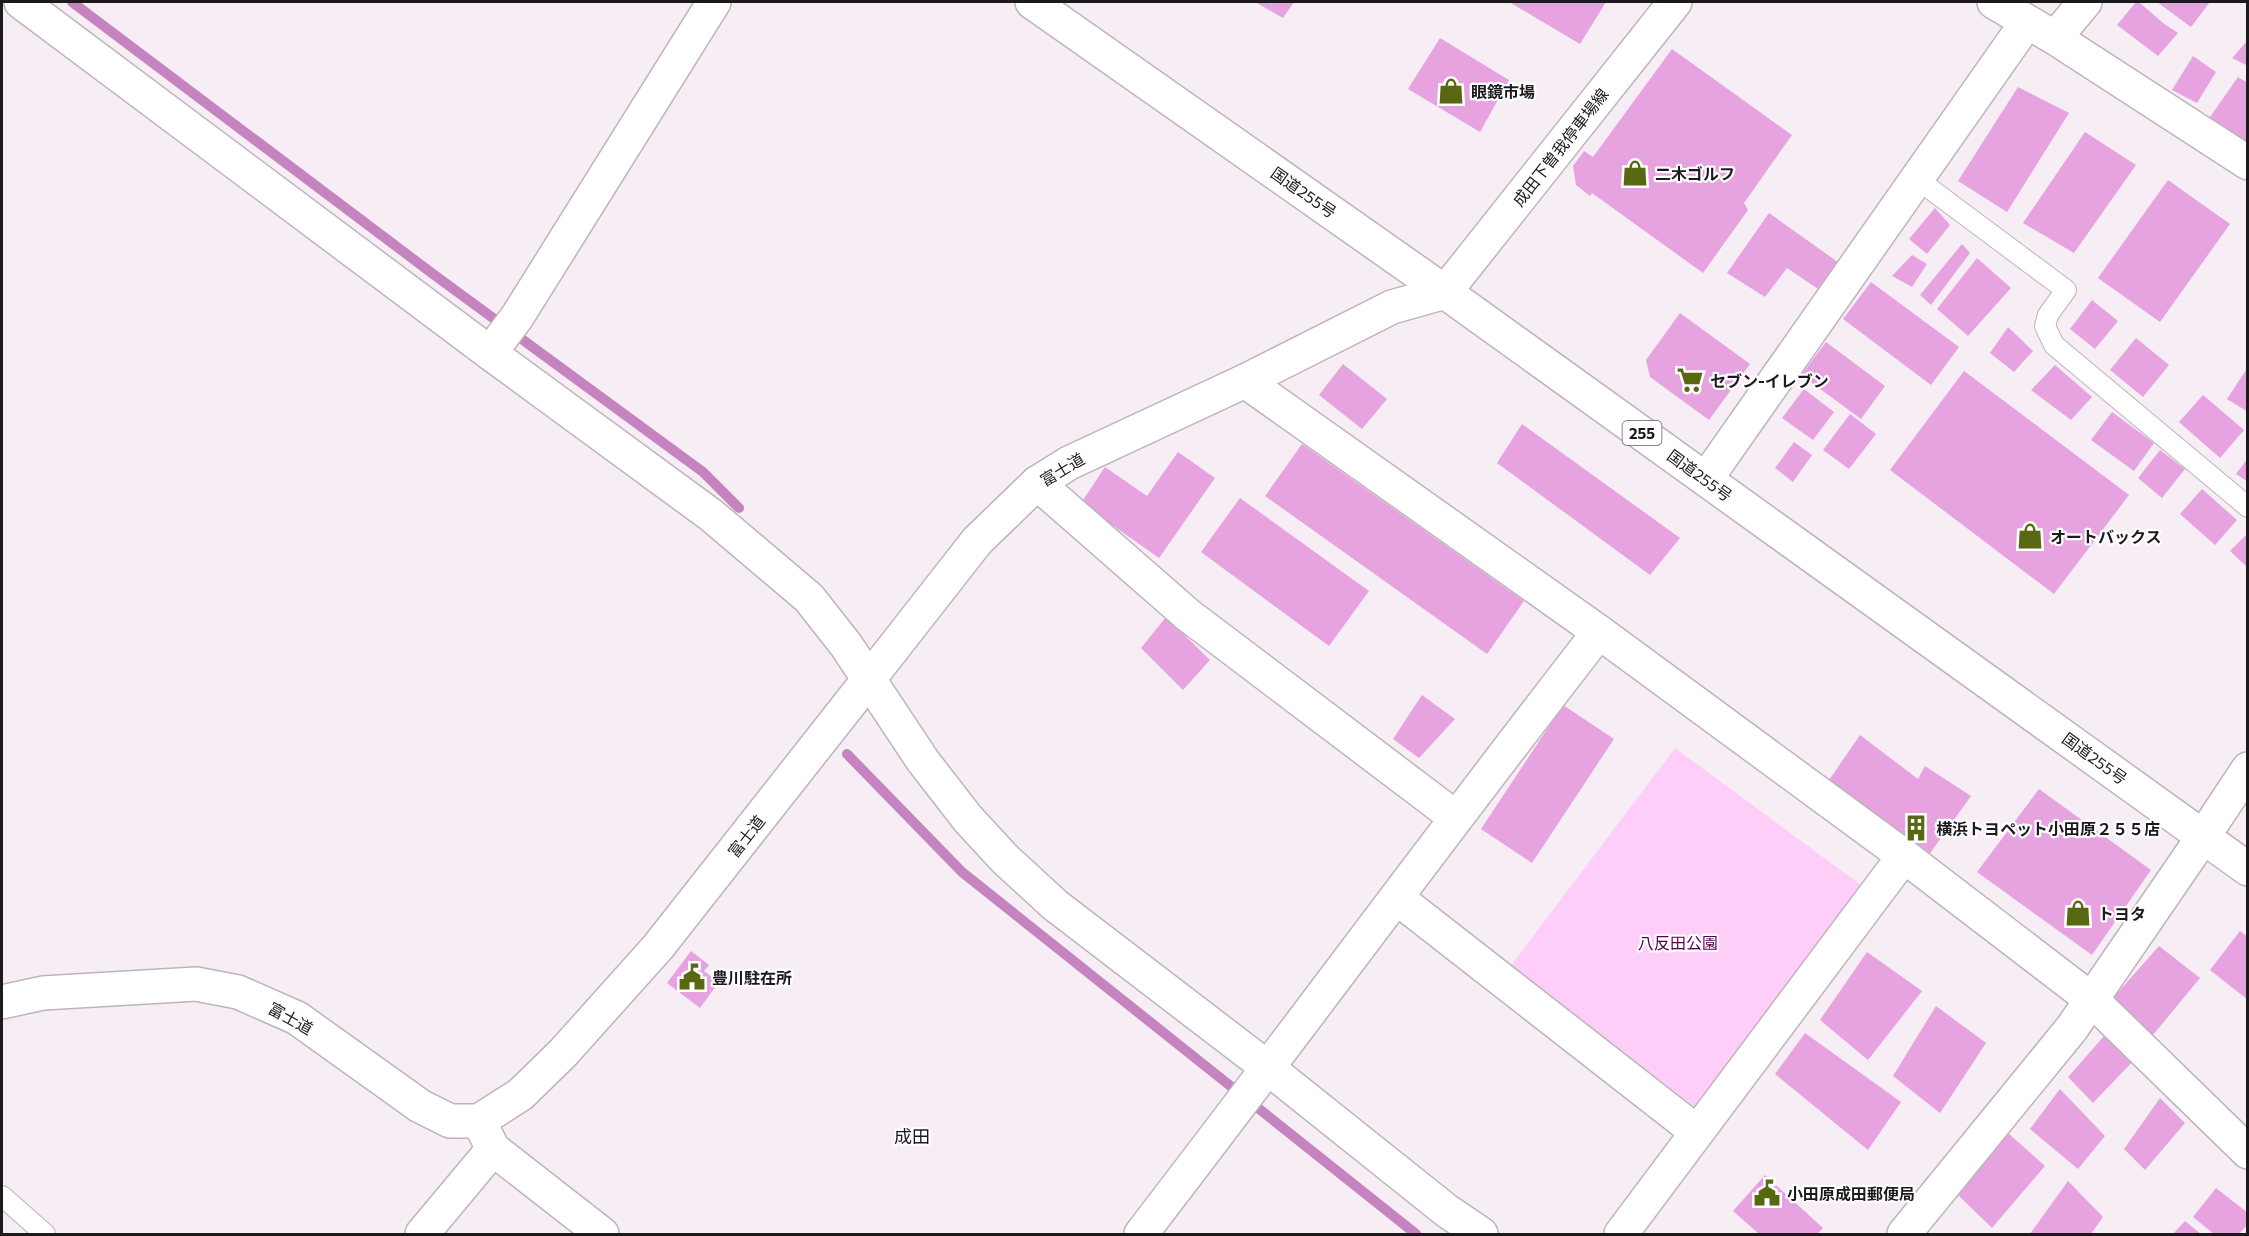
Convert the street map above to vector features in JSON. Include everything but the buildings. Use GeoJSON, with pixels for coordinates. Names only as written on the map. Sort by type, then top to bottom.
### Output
{"type":"FeatureCollection","features":[{"type":"Feature","properties":{"kind":"main road"},"geometry":{"type":"LineString","coordinates":[[21,2],[503,336],[809,598],[869,679],[923,761],[968,819],[1005,859],[1055,905],[1254,1087],[1481,1234]]}},
{"type":"Feature","properties":{"kind":"main road"},"geometry":{"type":"LineString","coordinates":[[503,336],[714,2]]}},
{"type":"Feature","properties":{"kind":"main road","name":"国道255号"},"geometry":{"type":"LineString","coordinates":[[1032,2],[1445,292],[2247,869]]}},
{"type":"Feature","properties":{"kind":"main road","name":"成田下曽我停車場線"},"geometry":{"type":"LineString","coordinates":[[1445,292],[1675,2]]}},
{"type":"Feature","properties":{"kind":"main road"},"geometry":{"type":"LineString","coordinates":[[1994,2],[2055,38],[2247,163]]}},
{"type":"Feature","properties":{"kind":"main road"},"geometry":{"type":"LineString","coordinates":[[2055,38],[2085,2]]}},
{"type":"Feature","properties":{"kind":"main road"},"geometry":{"type":"LineString","coordinates":[[1706,479],[2027,22]]}},
{"type":"Feature","properties":{"kind":"main road","name":"富士道"},"geometry":{"type":"LineString","coordinates":[[2,1002],[43,993],[196,984],[238,992],[297,1018],[420,1106],[486,1135],[658,946],[977,541],[1036,483],[1069,463],[1245,381],[1392,307],[1445,292]]}},
{"type":"Feature","properties":{"kind":"main road"},"geometry":{"type":"LineString","coordinates":[[1245,381],[1599,632],[1904,856],[2092,1000],[2247,1152]]}},
{"type":"Feature","properties":{"kind":"main road"},"geometry":{"type":"LineString","coordinates":[[1036,483],[1188,615],[1455,817]]}},
{"type":"Feature","properties":{"kind":"main road"},"geometry":{"type":"LineString","coordinates":[[1141,1234],[1397,898],[1455,817],[1599,632]]}},
{"type":"Feature","properties":{"kind":"main road"},"geometry":{"type":"LineString","coordinates":[[1904,1234],[2072,1028],[2203,837],[2247,768]]}},
{"type":"Feature","properties":{"kind":"main road"},"geometry":{"type":"LineString","coordinates":[[1621,1234],[1904,856]]}},
{"type":"Feature","properties":{"kind":"main road"},"geometry":{"type":"LineString","coordinates":[[1397,898],[1697,1132]]}},
{"type":"Feature","properties":{"kind":"main road"},"geometry":{"type":"LineString","coordinates":[[422,1234],[486,1135],[602,1234]]}},
{"type":"Feature","properties":{"kind":"lane"},"geometry":{"type":"LineString","coordinates":[[1917,179],[2066,290],[2048,315],[2045,326],[2054,345],[2247,507]]}},
{"type":"Feature","properties":{"kind":"lane"},"geometry":{"type":"LineString","coordinates":[[2,1196],[45,1234]]}},
{"type":"Feature","properties":{"kind":"green space","name":"八反田公園"},"geometry":{"type":"Polygon","coordinates":[[[1675,748],[1865,888],[1702,1112],[1510,967],[1675,748]]]}},
{"type":"Feature","properties":{"kind":"waterway"},"geometry":{"type":"LineString","coordinates":[[72,2],[433,274],[703,472],[739,508]]}},
{"type":"Feature","properties":{"kind":"waterway"},"geometry":{"type":"LineString","coordinates":[[847,754],[962,872],[1416,1234]]}},
{"type":"Feature","properties":{"kind":"place","name":"眼鏡市場"},"geometry":{"type":"Point","coordinates":[1451,91]}},
{"type":"Feature","properties":{"kind":"place","name":"二木ゴルフ"},"geometry":{"type":"Point","coordinates":[1635,173]}},
{"type":"Feature","properties":{"kind":"place","name":"セブン-イレブン"},"geometry":{"type":"Point","coordinates":[1690,380]}},
{"type":"Feature","properties":{"kind":"place","name":"オートバックス"},"geometry":{"type":"Point","coordinates":[2030,536]}},
{"type":"Feature","properties":{"kind":"place","name":"横浜トヨペット小田原２５５店"},"geometry":{"type":"Point","coordinates":[1916,828]}},
{"type":"Feature","properties":{"kind":"place","name":"トヨタ"},"geometry":{"type":"Point","coordinates":[2078,913]}},
{"type":"Feature","properties":{"kind":"place","name":"豊川駐在所"},"geometry":{"type":"Point","coordinates":[692,977]}},
{"type":"Feature","properties":{"kind":"place","name":"小田原成田郵便局"},"geometry":{"type":"Point","coordinates":[1767,1193]}},
{"type":"Feature","properties":{"kind":"district","name":"成田"},"geometry":{"type":"Point","coordinates":[912,1136]}}]}
